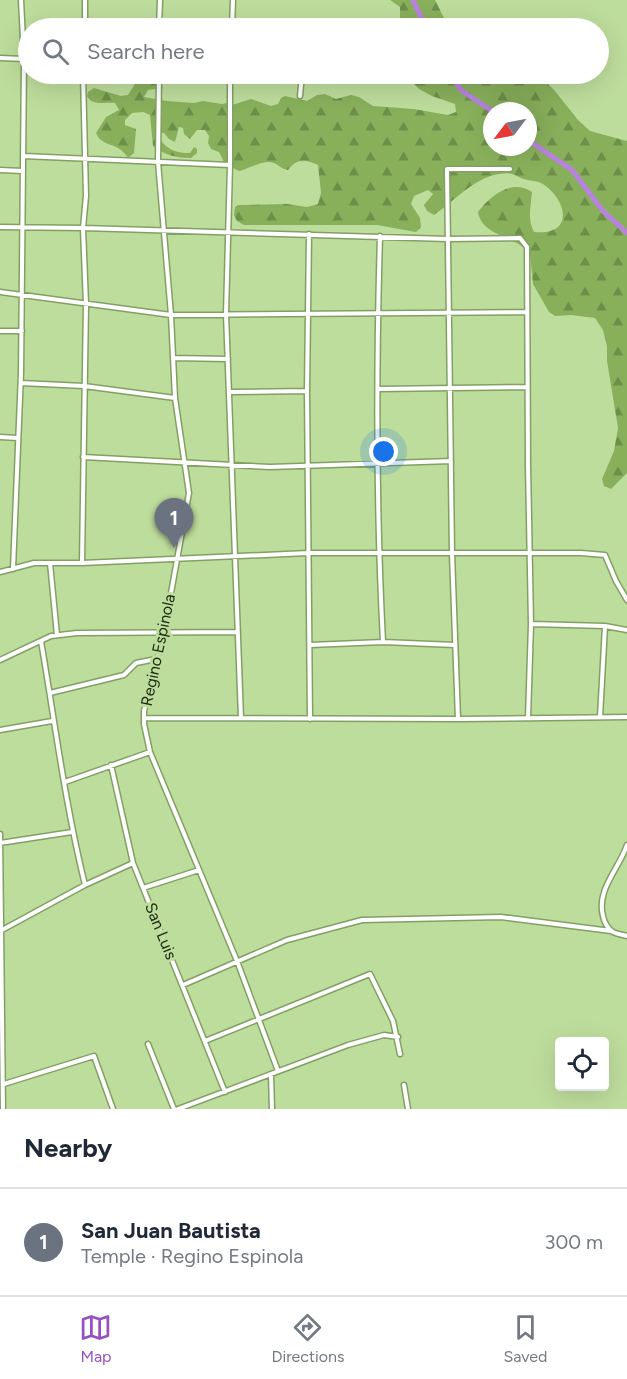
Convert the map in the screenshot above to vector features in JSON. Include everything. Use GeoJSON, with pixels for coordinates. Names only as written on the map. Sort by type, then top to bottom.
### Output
{"type":"FeatureCollection","features":[{"type":"Feature","properties":{"kind":"street"},"geometry":{"type":"LineString","coordinates":[[21,0],[22,18]]}},
{"type":"Feature","properties":{"kind":"street"},"geometry":{"type":"LineString","coordinates":[[85,18],[86,0]]}},
{"type":"Feature","properties":{"kind":"street"},"geometry":{"type":"LineString","coordinates":[[159,18],[160,0]]}},
{"type":"Feature","properties":{"kind":"street"},"geometry":{"type":"LineString","coordinates":[[232,18],[233,0]]}},
{"type":"Feature","properties":{"kind":"street"},"geometry":{"type":"LineString","coordinates":[[0,58],[18,59]]}},
{"type":"Feature","properties":{"kind":"street"},"geometry":{"type":"LineString","coordinates":[[13,569],[21,383],[25,84]]}},
{"type":"Feature","properties":{"kind":"street"},"geometry":{"type":"LineString","coordinates":[[82,563],[86,304],[83,228],[86,196],[83,84]]}},
{"type":"Feature","properties":{"kind":"street","name":"Regino Espinola"},"geometry":{"type":"LineString","coordinates":[[159,84],[158,162],[171,315],[175,398],[189,493],[164,632],[144,718],[150,752],[237,961],[278,1071]]}},
{"type":"Feature","properties":{"kind":"street"},"geometry":{"type":"LineString","coordinates":[[230,84],[226,314],[241,718]]}},
{"type":"Feature","properties":{"kind":"street"},"geometry":{"type":"LineString","coordinates":[[300,96],[301,84]]}},
{"type":"Feature","properties":{"kind":"street"},"geometry":{"type":"LineString","coordinates":[[23,156],[230,165]]}},
{"type":"Feature","properties":{"kind":"street"},"geometry":{"type":"LineString","coordinates":[[458,719],[452,554],[447,169],[510,169]]}},
{"type":"Feature","properties":{"kind":"street"},"geometry":{"type":"LineString","coordinates":[[0,170],[23,171]]}},
{"type":"Feature","properties":{"kind":"street"},"geometry":{"type":"LineString","coordinates":[[0,227],[448,239],[520,238],[527,247],[527,387],[531,554],[528,718]]}},
{"type":"Feature","properties":{"kind":"street"},"geometry":{"type":"LineString","coordinates":[[309,234],[307,391],[310,719]]}},
{"type":"Feature","properties":{"kind":"street"},"geometry":{"type":"LineString","coordinates":[[380,236],[378,553],[383,642]]}},
{"type":"Feature","properties":{"kind":"street"},"geometry":{"type":"LineString","coordinates":[[0,292],[22,293],[171,315],[527,312]]}},
{"type":"Feature","properties":{"kind":"street"},"geometry":{"type":"LineString","coordinates":[[0,331],[21,331]]}},
{"type":"Feature","properties":{"kind":"street"},"geometry":{"type":"LineString","coordinates":[[173,358],[228,359]]}},
{"type":"Feature","properties":{"kind":"street"},"geometry":{"type":"LineString","coordinates":[[21,383],[84,386],[175,398]]}},
{"type":"Feature","properties":{"kind":"street"},"geometry":{"type":"LineString","coordinates":[[378,388],[527,387]]}},
{"type":"Feature","properties":{"kind":"street"},"geometry":{"type":"LineString","coordinates":[[229,392],[307,391]]}},
{"type":"Feature","properties":{"kind":"street"},"geometry":{"type":"LineString","coordinates":[[0,437],[18,438]]}},
{"type":"Feature","properties":{"kind":"street"},"geometry":{"type":"LineString","coordinates":[[83,457],[232,466],[379,465],[451,461]]}},
{"type":"Feature","properties":{"kind":"street"},"geometry":{"type":"LineString","coordinates":[[0,572],[34,563],[234,556],[581,553],[605,555],[627,600]]}},
{"type":"Feature","properties":{"kind":"street"},"geometry":{"type":"LineString","coordinates":[[50,563],[57,635]]}},
{"type":"Feature","properties":{"kind":"street"},"geometry":{"type":"LineString","coordinates":[[531,624],[627,630]]}},
{"type":"Feature","properties":{"kind":"street"},"geometry":{"type":"LineString","coordinates":[[600,717],[604,627]]}},
{"type":"Feature","properties":{"kind":"street"},"geometry":{"type":"LineString","coordinates":[[0,660],[57,635],[238,632]]}},
{"type":"Feature","properties":{"kind":"street"},"geometry":{"type":"LineString","coordinates":[[41,641],[50,693],[52,721],[65,782],[72,832],[85,885]]}},
{"type":"Feature","properties":{"kind":"street"},"geometry":{"type":"LineString","coordinates":[[310,645],[383,642],[455,645]]}},
{"type":"Feature","properties":{"kind":"street"},"geometry":{"type":"LineString","coordinates":[[50,693],[124,675],[136,663],[156,659]]}},
{"type":"Feature","properties":{"kind":"street"},"geometry":{"type":"LineString","coordinates":[[144,718],[627,717]]}},
{"type":"Feature","properties":{"kind":"street"},"geometry":{"type":"LineString","coordinates":[[0,730],[52,721]]}},
{"type":"Feature","properties":{"kind":"street"},"geometry":{"type":"LineString","coordinates":[[65,782],[150,752]]}},
{"type":"Feature","properties":{"kind":"street","name":"San Luis"},"geometry":{"type":"LineString","coordinates":[[111,765],[133,863],[225,1092]]}},
{"type":"Feature","properties":{"kind":"street"},"geometry":{"type":"LineString","coordinates":[[0,843],[72,832]]}},
{"type":"Feature","properties":{"kind":"street"},"geometry":{"type":"LineString","coordinates":[[0,834],[3,1109]]}},
{"type":"Feature","properties":{"kind":"street"},"geometry":{"type":"LineString","coordinates":[[611,931],[602,913],[602,898],[627,845]]}},
{"type":"Feature","properties":{"kind":"street"},"geometry":{"type":"LineString","coordinates":[[2,930],[85,885],[133,863]]}},
{"type":"Feature","properties":{"kind":"street"},"geometry":{"type":"LineString","coordinates":[[143,888],[199,870]]}},
{"type":"Feature","properties":{"kind":"street"},"geometry":{"type":"LineString","coordinates":[[183,986],[287,940],[362,920],[501,917],[611,931],[627,936]]}},
{"type":"Feature","properties":{"kind":"street"},"geometry":{"type":"LineString","coordinates":[[205,1041],[370,974],[393,1021],[400,1054]]}},
{"type":"Feature","properties":{"kind":"street"},"geometry":{"type":"LineString","coordinates":[[148,1044],[176,1109],[348,1045],[384,1035],[398,1037]]}},
{"type":"Feature","properties":{"kind":"street"},"geometry":{"type":"LineString","coordinates":[[4,1084],[94,1056],[113,1109]]}},
{"type":"Feature","properties":{"kind":"street"},"geometry":{"type":"LineString","coordinates":[[271,1074],[272,1109]]}},
{"type":"Feature","properties":{"kind":"street"},"geometry":{"type":"LineString","coordinates":[[404,1085],[410,1108]]}},
{"type":"Feature","properties":{"kind":"green space"},"geometry":{"type":"Polygon","coordinates":[[[390,0],[435,0],[444,18],[400,18],[400,7],[390,0]]]}},
{"type":"Feature","properties":{"kind":"green space"},"geometry":{"type":"Polygon","coordinates":[[[135,84],[161,84],[163,88],[148,90],[144,97],[167,101],[194,103],[203,101],[232,105],[251,99],[271,106],[278,104],[285,96],[307,101],[317,95],[325,94],[336,99],[351,95],[373,106],[414,109],[448,115],[456,112],[455,104],[432,96],[414,84],[548,84],[590,131],[627,141],[627,473],[611,489],[604,486],[602,479],[614,451],[618,428],[603,330],[595,318],[555,316],[549,312],[533,284],[530,254],[517,243],[486,226],[478,212],[502,191],[509,188],[524,188],[532,192],[530,217],[534,232],[556,229],[563,216],[562,208],[558,199],[543,184],[513,174],[499,174],[472,185],[434,215],[427,211],[424,205],[433,194],[428,190],[414,196],[411,204],[420,218],[421,227],[416,232],[377,225],[244,225],[237,221],[234,215],[235,207],[238,205],[287,204],[307,207],[318,204],[321,193],[318,165],[302,161],[295,163],[288,170],[266,162],[240,171],[224,162],[219,152],[211,149],[208,143],[209,136],[205,130],[197,130],[190,139],[184,134],[183,128],[179,127],[175,142],[164,133],[160,133],[158,137],[164,144],[176,151],[190,153],[194,147],[197,153],[191,158],[171,155],[153,146],[150,115],[143,112],[132,113],[125,120],[125,125],[136,129],[134,153],[128,158],[118,148],[101,140],[96,133],[106,117],[119,110],[115,103],[95,102],[87,96],[88,92],[94,88],[121,96],[128,95],[135,84]]]}},
{"type":"Feature","properties":{"kind":"waterway"},"geometry":{"type":"LineString","coordinates":[[413,0],[421,18]]}},
{"type":"Feature","properties":{"kind":"waterway"},"geometry":{"type":"LineString","coordinates":[[457,84],[461,90],[483,105]]}},
{"type":"Feature","properties":{"kind":"waterway"},"geometry":{"type":"LineString","coordinates":[[537,146],[572,170],[603,211],[627,233]]}},
{"type":"Feature","properties":{"kind":"place","name":"San Juan Bautista"},"geometry":{"type":"Point","coordinates":[174,548]}}]}
